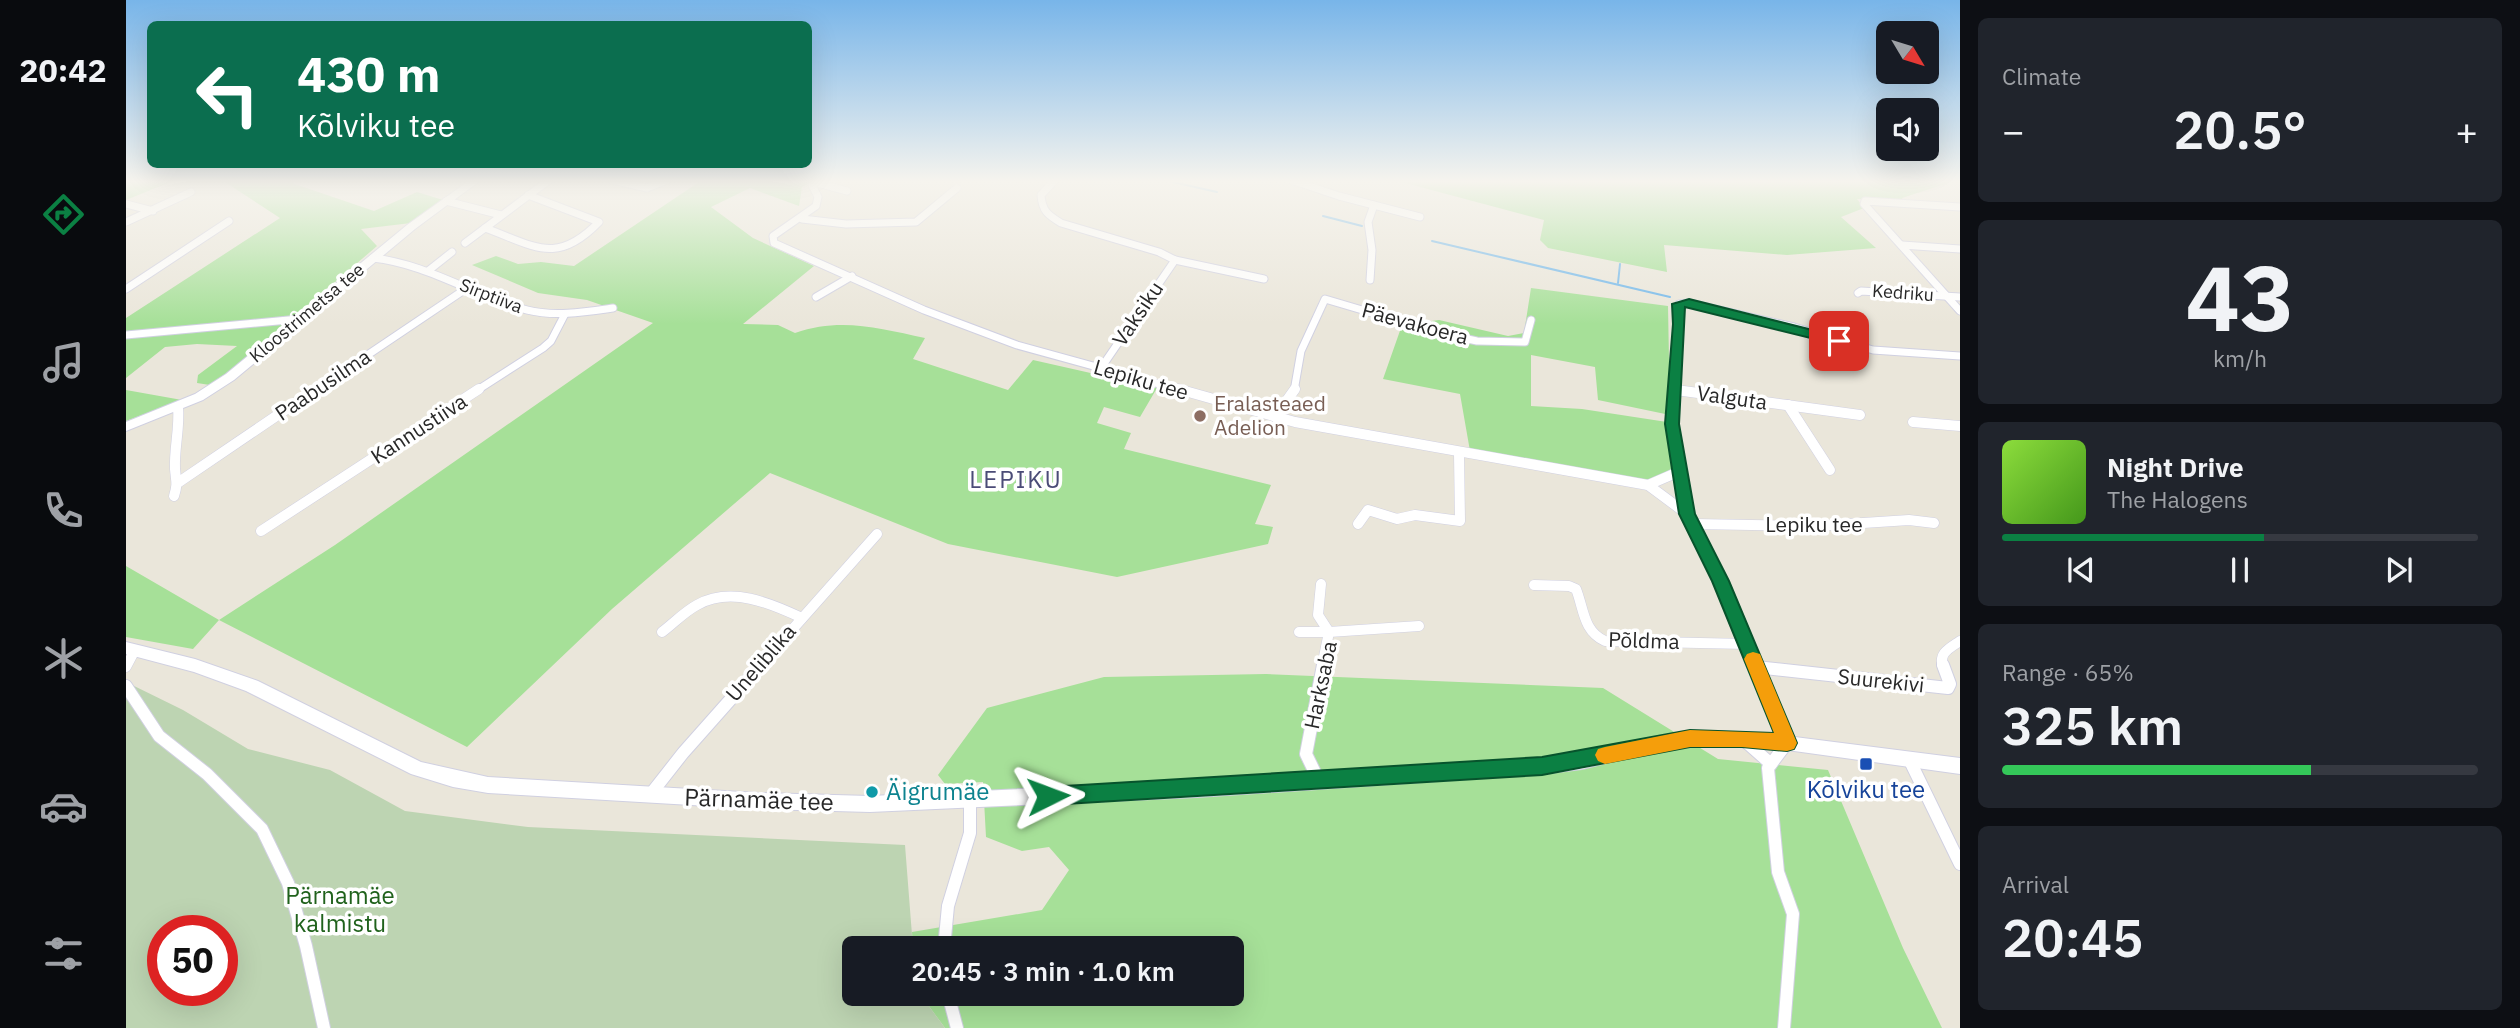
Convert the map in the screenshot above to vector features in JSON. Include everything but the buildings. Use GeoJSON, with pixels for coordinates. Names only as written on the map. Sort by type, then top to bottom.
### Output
{"type":"FeatureCollection","features":[{"type":"Feature","properties":{"kind":"main road","name":"Kloostrimetsa tee"},"geometry":{"type":"LineString","coordinates":[[126,427],[178,407],[230,377],[411,228]]}},
{"type":"Feature","properties":{"kind":"main road","name":"Pärnamäe tee"},"geometry":{"type":"LineString","coordinates":[[130,649],[195,666],[251,686],[417,769],[488,785],[811,804],[970,800],[1542,766],[1690,738],[1742,738],[1960,766]]}},
{"type":"Feature","properties":{"kind":"street"},"geometry":{"type":"LineString","coordinates":[[126,289],[218,228]]}},
{"type":"Feature","properties":{"kind":"street"},"geometry":{"type":"LineString","coordinates":[[465,243],[485,228],[553,251],[565,247],[591,228]]}},
{"type":"Feature","properties":{"kind":"street","name":"Lepiku tee"},"geometry":{"type":"LineString","coordinates":[[787,228],[773,236],[774,243],[852,275],[909,304],[1017,345],[1275,417],[1459,453],[1648,485],[1687,514]]}},
{"type":"Feature","properties":{"kind":"street"},"geometry":{"type":"LineString","coordinates":[[1077,228],[1159,252],[1175,260],[1264,279]]}},
{"type":"Feature","properties":{"kind":"street"},"geometry":{"type":"LineString","coordinates":[[1369,228],[1372,250],[1370,280]]}},
{"type":"Feature","properties":{"kind":"street"},"geometry":{"type":"LineString","coordinates":[[1886,228],[1960,311]]}},
{"type":"Feature","properties":{"kind":"street"},"geometry":{"type":"LineString","coordinates":[[1902,245],[1960,249]]}},
{"type":"Feature","properties":{"kind":"street"},"geometry":{"type":"LineString","coordinates":[[428,271],[452,252]]}},
{"type":"Feature","properties":{"kind":"street","name":"Sirptiiva"},"geometry":{"type":"LineString","coordinates":[[373,258],[402,261],[527,310],[565,314],[613,308]]}},
{"type":"Feature","properties":{"kind":"street","name":"Vaksiku"},"geometry":{"type":"LineString","coordinates":[[1101,368],[1175,260]]}},
{"type":"Feature","properties":{"kind":"street"},"geometry":{"type":"LineString","coordinates":[[816,298],[852,275]]}},
{"type":"Feature","properties":{"kind":"street","name":"Paabusilma"},"geometry":{"type":"LineString","coordinates":[[179,482],[467,288]]}},
{"type":"Feature","properties":{"kind":"street","name":"Kedriku"},"geometry":{"type":"LineString","coordinates":[[1858,293],[1861,290],[1960,297]]}},
{"type":"Feature","properties":{"kind":"street","name":"Päevakoera"},"geometry":{"type":"LineString","coordinates":[[1275,417],[1294,396],[1299,380],[1300,356],[1325,299],[1440,333],[1477,341],[1525,342],[1531,320]]}},
{"type":"Feature","properties":{"kind":"street"},"geometry":{"type":"LineString","coordinates":[[1784,1028],[1793,914],[1778,872],[1768,768],[1787,743],[1747,644],[1694,524],[1687,514],[1672,424],[1679,304],[1794,327],[1873,350],[1960,356]]}},
{"type":"Feature","properties":{"kind":"street","name":"Kannustiiva"},"geometry":{"type":"LineString","coordinates":[[261,531],[543,348],[551,341],[565,314]]}},
{"type":"Feature","properties":{"kind":"street"},"geometry":{"type":"LineString","coordinates":[[126,335],[299,319]]}},
{"type":"Feature","properties":{"kind":"street","name":"Valguta"},"geometry":{"type":"LineString","coordinates":[[1676,390],[1860,415]]}},
{"type":"Feature","properties":{"kind":"street","name":"Valguta"},"geometry":{"type":"LineString","coordinates":[[1788,405],[1830,470]]}},
{"type":"Feature","properties":{"kind":"street"},"geometry":{"type":"LineString","coordinates":[[174,496],[179,482],[175,471],[180,425],[178,407]]}},
{"type":"Feature","properties":{"kind":"street"},"geometry":{"type":"LineString","coordinates":[[1913,422],[1960,426]]}},
{"type":"Feature","properties":{"kind":"street"},"geometry":{"type":"LineString","coordinates":[[1358,524],[1368,510],[1397,519],[1415,515],[1460,521],[1459,453]]}},
{"type":"Feature","properties":{"kind":"street"},"geometry":{"type":"LineString","coordinates":[[1648,485],[1678,472]]}},
{"type":"Feature","properties":{"kind":"street","name":"Lepiku tee"},"geometry":{"type":"LineString","coordinates":[[1694,524],[1842,526],[1909,520],[1934,523]]}},
{"type":"Feature","properties":{"kind":"street","name":"Uneliblika"},"geometry":{"type":"LineString","coordinates":[[649,795],[682,753],[877,534]]}},
{"type":"Feature","properties":{"kind":"street"},"geometry":{"type":"LineString","coordinates":[[1321,584],[1316,611],[1320,624],[1329,632]]}},
{"type":"Feature","properties":{"kind":"street","name":"Põldma"},"geometry":{"type":"LineString","coordinates":[[1534,585],[1569,586],[1576,589],[1589,632],[1594,638],[1605,642],[1747,644]]}},
{"type":"Feature","properties":{"kind":"street"},"geometry":{"type":"LineString","coordinates":[[662,632],[698,604],[732,597],[766,602],[802,618]]}},
{"type":"Feature","properties":{"kind":"street","name":"Harksaba"},"geometry":{"type":"LineString","coordinates":[[1319,781],[1307,754],[1329,632],[1419,626]]}},
{"type":"Feature","properties":{"kind":"street"},"geometry":{"type":"LineString","coordinates":[[1299,632],[1329,632]]}},
{"type":"Feature","properties":{"kind":"street","name":"Suurekivi"},"geometry":{"type":"LineString","coordinates":[[1756,667],[1948,688],[1951,684],[1941,661],[1944,652],[1960,641]]}},
{"type":"Feature","properties":{"kind":"street"},"geometry":{"type":"LineString","coordinates":[[126,667],[130,649]]}},
{"type":"Feature","properties":{"kind":"street"},"geometry":{"type":"LineString","coordinates":[[126,686],[159,736],[207,774],[262,829],[288,883],[306,946],[324,1028]]}},
{"type":"Feature","properties":{"kind":"street"},"geometry":{"type":"LineString","coordinates":[[1742,738],[1771,764]]}},
{"type":"Feature","properties":{"kind":"street"},"geometry":{"type":"LineString","coordinates":[[1909,759],[1960,864]]}},
{"type":"Feature","properties":{"kind":"street"},"geometry":{"type":"LineString","coordinates":[[943,936],[950,893],[970,836],[970,800]]}},
{"type":"Feature","properties":{"kind":"street"},"geometry":{"type":"LineString","coordinates":[[951,1006],[957,1028]]}},
{"type":"Feature","properties":{"kind":"green space"},"geometry":{"type":"Polygon","coordinates":[[[265,228],[370,228],[361,229],[377,246],[242,362],[210,385],[197,383],[198,375],[237,346],[197,344],[165,347],[126,378],[126,318],[265,228]]]}},
{"type":"Feature","properties":{"kind":"green space"},"geometry":{"type":"Polygon","coordinates":[[[631,228],[739,228],[753,238],[814,266],[743,324],[778,325],[795,333],[828,326],[860,326],[925,338],[913,359],[1008,390],[1033,360],[1157,388],[1140,417],[1104,407],[1097,423],[1131,433],[1124,449],[1271,485],[1255,524],[1273,527],[1268,544],[1117,577],[948,544],[770,473],[612,609],[467,747],[219,620],[335,545],[653,323],[587,300],[538,293],[472,265],[496,256],[518,264],[541,262],[574,266],[631,228]]]}},
{"type":"Feature","properties":{"kind":"green space"},"geometry":{"type":"Polygon","coordinates":[[[1542,228],[1853,228],[1876,248],[1787,255],[1664,245],[1667,272],[1548,248],[1540,240],[1542,228]]]}},
{"type":"Feature","properties":{"kind":"green space"},"geometry":{"type":"Polygon","coordinates":[[[1531,288],[1668,306],[1670,415],[1598,400],[1595,367],[1531,355],[1531,406],[1582,409],[1667,422],[1674,472],[1644,481],[1470,451],[1460,394],[1383,379],[1402,325],[1439,320],[1508,336],[1524,333],[1531,288]]]}},
{"type":"Feature","properties":{"kind":"green space"},"geometry":{"type":"Polygon","coordinates":[[[126,390],[182,400],[126,421],[126,390]]]}},
{"type":"Feature","properties":{"kind":"green space"},"geometry":{"type":"Polygon","coordinates":[[[126,566],[219,620],[193,649],[126,637],[126,566]]]}},
{"type":"Feature","properties":{"kind":"green space"},"geometry":{"type":"Polygon","coordinates":[[[1266,674],[1603,688],[1718,759],[1828,770],[1903,948],[1942,1028],[945,1028],[929,1006],[1244,1006],[1244,936],[912,936],[912,932],[1042,910],[1069,870],[1049,847],[1022,851],[986,837],[983,782],[945,784],[938,775],[987,708],[1104,677],[1266,674]]]}},
{"type":"Feature","properties":{"kind":"green space","name":"Pärnamäe kalmistu"},"geometry":{"type":"Polygon","coordinates":[[[126,682],[183,710],[248,749],[330,770],[405,811],[528,827],[905,845],[912,936],[842,936],[842,1006],[929,1006],[945,1028],[126,1028],[126,682]]]}},
{"type":"Feature","properties":{"kind":"waterway"},"geometry":{"type":"LineString","coordinates":[[1432,241],[1670,297]]}},
{"type":"Feature","properties":{"kind":"waterway"},"geometry":{"type":"LineString","coordinates":[[1618,283],[1620,264]]}},
{"type":"Feature","properties":{"kind":"slow traffic"},"geometry":{"type":"LineString","coordinates":[[1605,755],[1690,738],[1742,738],[1787,743],[1753,659]]}},
{"type":"Feature","properties":{"kind":"place","name":"Eralasteaed Adelion"},"geometry":{"type":"Point","coordinates":[1200,416]}},
{"type":"Feature","properties":{"kind":"place","name":"Kõlviku tee"},"geometry":{"type":"Point","coordinates":[1866,764]}},
{"type":"Feature","properties":{"kind":"place","name":"Äigrumäe"},"geometry":{"type":"Point","coordinates":[872,792]}},
{"type":"Feature","properties":{"kind":"district","name":"LEPIKU"},"geometry":{"type":"Point","coordinates":[1016,480]}},
{"type":"Feature","properties":{"kind":"route"},"geometry":{"type":"LineString","coordinates":[[1048,796],[1542,766],[1582,761],[1690,738],[1742,738],[1787,743],[1721,581],[1687,514],[1672,424],[1680,324],[1679,304],[1689,303],[1794,327],[1839,341]]}}]}
